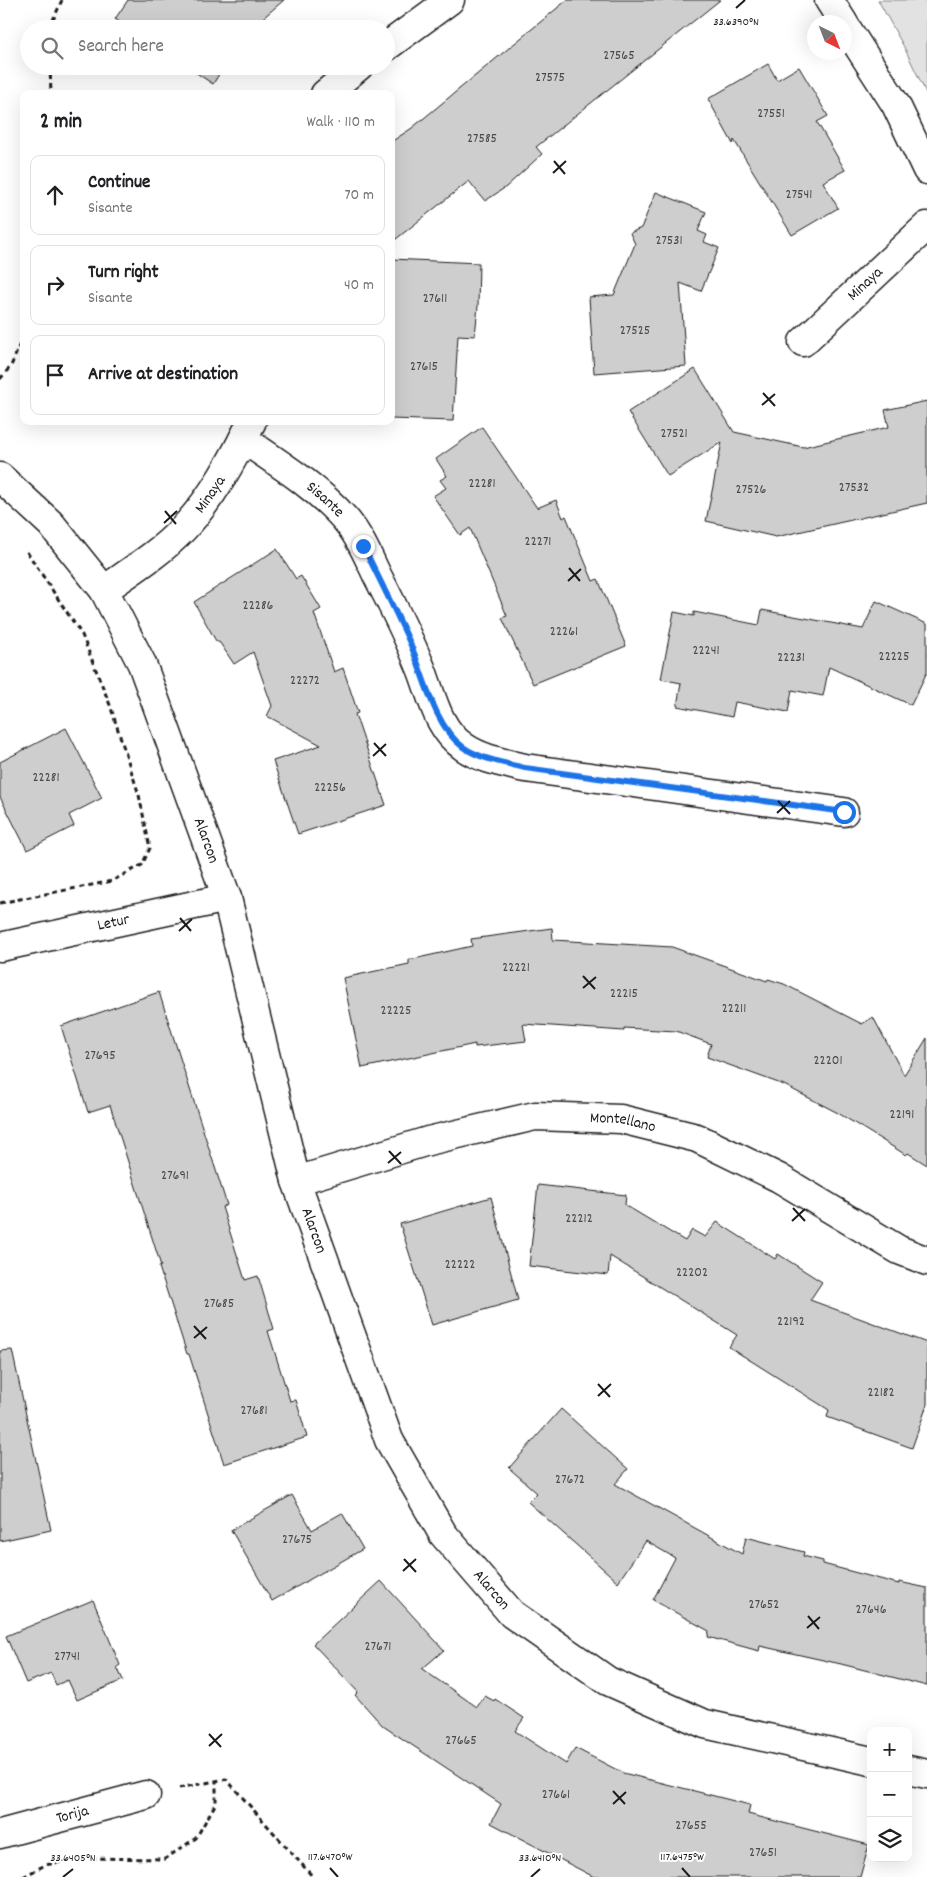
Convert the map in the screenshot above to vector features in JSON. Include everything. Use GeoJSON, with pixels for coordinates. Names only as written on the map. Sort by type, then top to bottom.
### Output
{"type":"FeatureCollection","features":[{"type":"Feature","properties":{"kind":"street"},"geometry":{"type":"LineString","coordinates":[[395,41],[433,15],[450,0]]}},
{"type":"Feature","properties":{"kind":"street"},"geometry":{"type":"LineString","coordinates":[[829,0],[839,15]]}},
{"type":"Feature","properties":{"kind":"street"},"geometry":{"type":"LineString","coordinates":[[852,36],[896,105],[927,170]]}},
{"type":"Feature","properties":{"kind":"street"},"geometry":{"type":"LineString","coordinates":[[331,90],[348,75]]}},
{"type":"Feature","properties":{"kind":"street","name":"Minaya"},"geometry":{"type":"LineString","coordinates":[[803,342],[927,226]]}},
{"type":"Feature","properties":{"kind":"street","name":"Minaya"},"geometry":{"type":"LineString","coordinates":[[104,590],[145,562],[184,528],[214,489],[248,430]]}},
{"type":"Feature","properties":{"kind":"street","name":"Sisante"},"geometry":{"type":"LineString","coordinates":[[248,430],[284,466],[345,519],[363,546],[395,610],[422,669],[436,712],[448,731],[463,747],[488,758],[525,768],[844,812]]}},
{"type":"Feature","properties":{"kind":"street","name":"Alarcon"},"geometry":{"type":"LineString","coordinates":[[0,477],[52,524],[104,590],[142,664],[227,898],[296,1181],[389,1440],[444,1534],[512,1614],[608,1680],[705,1724],[867,1760]]}},
{"type":"Feature","properties":{"kind":"street","name":"Letur"},"geometry":{"type":"LineString","coordinates":[[0,947],[227,898]]}},
{"type":"Feature","properties":{"kind":"street","name":"Montellano"},"geometry":{"type":"LineString","coordinates":[[296,1181],[428,1141],[535,1116],[621,1119],[697,1138],[779,1178],[899,1250],[927,1261]]}},
{"type":"Feature","properties":{"kind":"street"},"geometry":{"type":"LineString","coordinates":[[912,1771],[927,1774]]}},
{"type":"Feature","properties":{"kind":"street","name":"Torija"},"geometry":{"type":"LineString","coordinates":[[0,1834],[146,1795]]}},
{"type":"Feature","properties":{"kind":"path"},"geometry":{"type":"LineString","coordinates":[[53,20],[62,0]]}},
{"type":"Feature","properties":{"kind":"path"},"geometry":{"type":"LineString","coordinates":[[50,75],[51,90]]}},
{"type":"Feature","properties":{"kind":"path"},"geometry":{"type":"LineString","coordinates":[[0,379],[11,366],[20,344]]}},
{"type":"Feature","properties":{"kind":"path"},"geometry":{"type":"LineString","coordinates":[[0,904],[112,881],[142,865],[150,848],[138,795],[110,705],[82,635],[24,548]]}},
{"type":"Feature","properties":{"kind":"path"},"geometry":{"type":"LineString","coordinates":[[146,1795],[226,1779],[313,1877]]}},
{"type":"Feature","properties":{"kind":"path"},"geometry":{"type":"LineString","coordinates":[[22,1877],[45,1865],[82,1858],[165,1859],[196,1838],[216,1803],[216,1781]]}},
{"type":"Feature","properties":{"kind":"shaded area"},"geometry":{"type":"Polygon","coordinates":[[[878,0],[927,0],[927,95],[904,47],[878,0]]]}},
{"type":"Feature","properties":{"kind":"building"},"geometry":{"type":"Polygon","coordinates":[[[128,0],[284,0],[261,20],[115,19],[128,0]]]}},
{"type":"Feature","properties":{"kind":"building"},"geometry":{"type":"Polygon","coordinates":[[[567,0],[720,0],[536,147],[542,154],[506,187],[485,201],[469,181],[395,240],[395,139],[412,128],[567,0]]]}},
{"type":"Feature","properties":{"kind":"building"},"geometry":{"type":"Polygon","coordinates":[[[768,64],[777,80],[799,67],[828,116],[817,122],[845,170],[823,182],[838,208],[792,235],[734,140],[733,144],[708,99],[768,64]]]}},
{"type":"Feature","properties":{"kind":"building"},"geometry":{"type":"Polygon","coordinates":[[[200,75],[218,75],[213,84],[200,75]]]}},
{"type":"Feature","properties":{"kind":"building"},"geometry":{"type":"Polygon","coordinates":[[[656,192],[706,212],[698,231],[707,235],[704,242],[719,248],[701,291],[680,283],[686,366],[594,373],[589,297],[614,295],[635,244],[630,233],[641,228],[656,192]]]}},
{"type":"Feature","properties":{"kind":"building"},"geometry":{"type":"Polygon","coordinates":[[[395,259],[479,263],[475,336],[458,335],[453,421],[395,419],[395,259]]]}},
{"type":"Feature","properties":{"kind":"building"},"geometry":{"type":"Polygon","coordinates":[[[695,369],[734,432],[803,447],[889,427],[885,410],[927,401],[927,503],[776,537],[706,521],[722,442],[668,476],[628,412],[695,369]]]}},
{"type":"Feature","properties":{"kind":"building"},"geometry":{"type":"Polygon","coordinates":[[[482,427],[537,508],[556,500],[563,518],[566,516],[593,581],[598,579],[626,646],[533,684],[502,618],[507,616],[470,528],[460,535],[433,496],[446,488],[440,480],[447,476],[436,459],[482,427]]]}},
{"type":"Feature","properties":{"kind":"building"},"geometry":{"type":"Polygon","coordinates":[[[277,549],[296,579],[301,576],[321,609],[314,613],[334,672],[343,668],[358,713],[355,714],[386,805],[298,834],[273,761],[321,745],[267,716],[272,706],[253,652],[234,664],[220,643],[216,641],[194,602],[277,549]]]}},
{"type":"Feature","properties":{"kind":"building"},"geometry":{"type":"Polygon","coordinates":[[[876,601],[927,624],[927,672],[911,705],[829,667],[823,696],[792,690],[788,712],[735,702],[732,717],[677,706],[681,683],[661,679],[674,612],[694,616],[694,612],[759,625],[762,610],[863,629],[876,601]]]}},
{"type":"Feature","properties":{"kind":"building"},"geometry":{"type":"Polygon","coordinates":[[[66,728],[102,798],[69,815],[74,826],[27,850],[0,797],[0,762],[66,728]]]}},
{"type":"Feature","properties":{"kind":"building"},"geometry":{"type":"Polygon","coordinates":[[[552,928],[553,940],[672,947],[767,981],[768,979],[784,984],[862,1024],[873,1017],[904,1075],[927,1038],[927,1165],[908,1153],[906,1155],[838,1113],[784,1085],[707,1057],[711,1044],[676,1031],[624,1028],[624,1031],[523,1024],[526,1041],[475,1047],[475,1044],[362,1068],[343,978],[409,964],[409,960],[472,946],[471,939],[552,928]]]}},
{"type":"Feature","properties":{"kind":"building"},"geometry":{"type":"Polygon","coordinates":[[[159,992],[227,1205],[222,1207],[245,1280],[258,1276],[274,1329],[268,1331],[290,1401],[296,1400],[307,1437],[224,1464],[159,1267],[161,1266],[110,1105],[88,1112],[61,1026],[159,992]]]}},
{"type":"Feature","properties":{"kind":"building"},"geometry":{"type":"Polygon","coordinates":[[[538,1185],[626,1195],[625,1205],[685,1241],[692,1230],[705,1237],[717,1222],[775,1259],[778,1254],[822,1282],[810,1300],[927,1343],[927,1405],[912,1448],[827,1417],[829,1410],[729,1347],[737,1335],[610,1256],[608,1275],[529,1266],[538,1185]]]}},
{"type":"Feature","properties":{"kind":"building"},"geometry":{"type":"Polygon","coordinates":[[[491,1197],[518,1300],[432,1325],[400,1224],[491,1197]]]}},
{"type":"Feature","properties":{"kind":"building"},"geometry":{"type":"Polygon","coordinates":[[[12,1350],[51,1530],[0,1541],[0,1351],[12,1350]]]}},
{"type":"Feature","properties":{"kind":"building"},"geometry":{"type":"Polygon","coordinates":[[[561,1409],[628,1469],[615,1484],[742,1554],[746,1537],[804,1552],[803,1556],[823,1561],[823,1564],[899,1584],[899,1582],[927,1588],[927,1686],[841,1664],[760,1646],[759,1651],[708,1637],[709,1631],[653,1600],[675,1558],[646,1541],[618,1582],[528,1502],[537,1493],[509,1468],[561,1409]]]}},
{"type":"Feature","properties":{"kind":"building"},"geometry":{"type":"Polygon","coordinates":[[[292,1495],[312,1530],[342,1513],[363,1549],[272,1601],[231,1530],[292,1495]]]}},
{"type":"Feature","properties":{"kind":"building"},"geometry":{"type":"Polygon","coordinates":[[[381,1581],[444,1650],[422,1669],[477,1707],[485,1696],[494,1701],[495,1699],[524,1718],[515,1731],[566,1764],[575,1748],[623,1773],[750,1805],[748,1814],[867,1844],[867,1852],[860,1877],[594,1877],[491,1823],[501,1804],[383,1726],[355,1695],[358,1692],[313,1644],[381,1581]]]}},
{"type":"Feature","properties":{"kind":"building"},"geometry":{"type":"Polygon","coordinates":[[[93,1600],[120,1665],[117,1667],[123,1680],[77,1700],[68,1680],[56,1685],[51,1673],[26,1683],[6,1636],[93,1600]]]}},
{"type":"Feature","properties":{"kind":"route"},"geometry":{"type":"LineString","coordinates":[[363,546],[422,669],[436,712],[448,731],[463,747],[488,758],[525,768],[844,812]]}}]}
